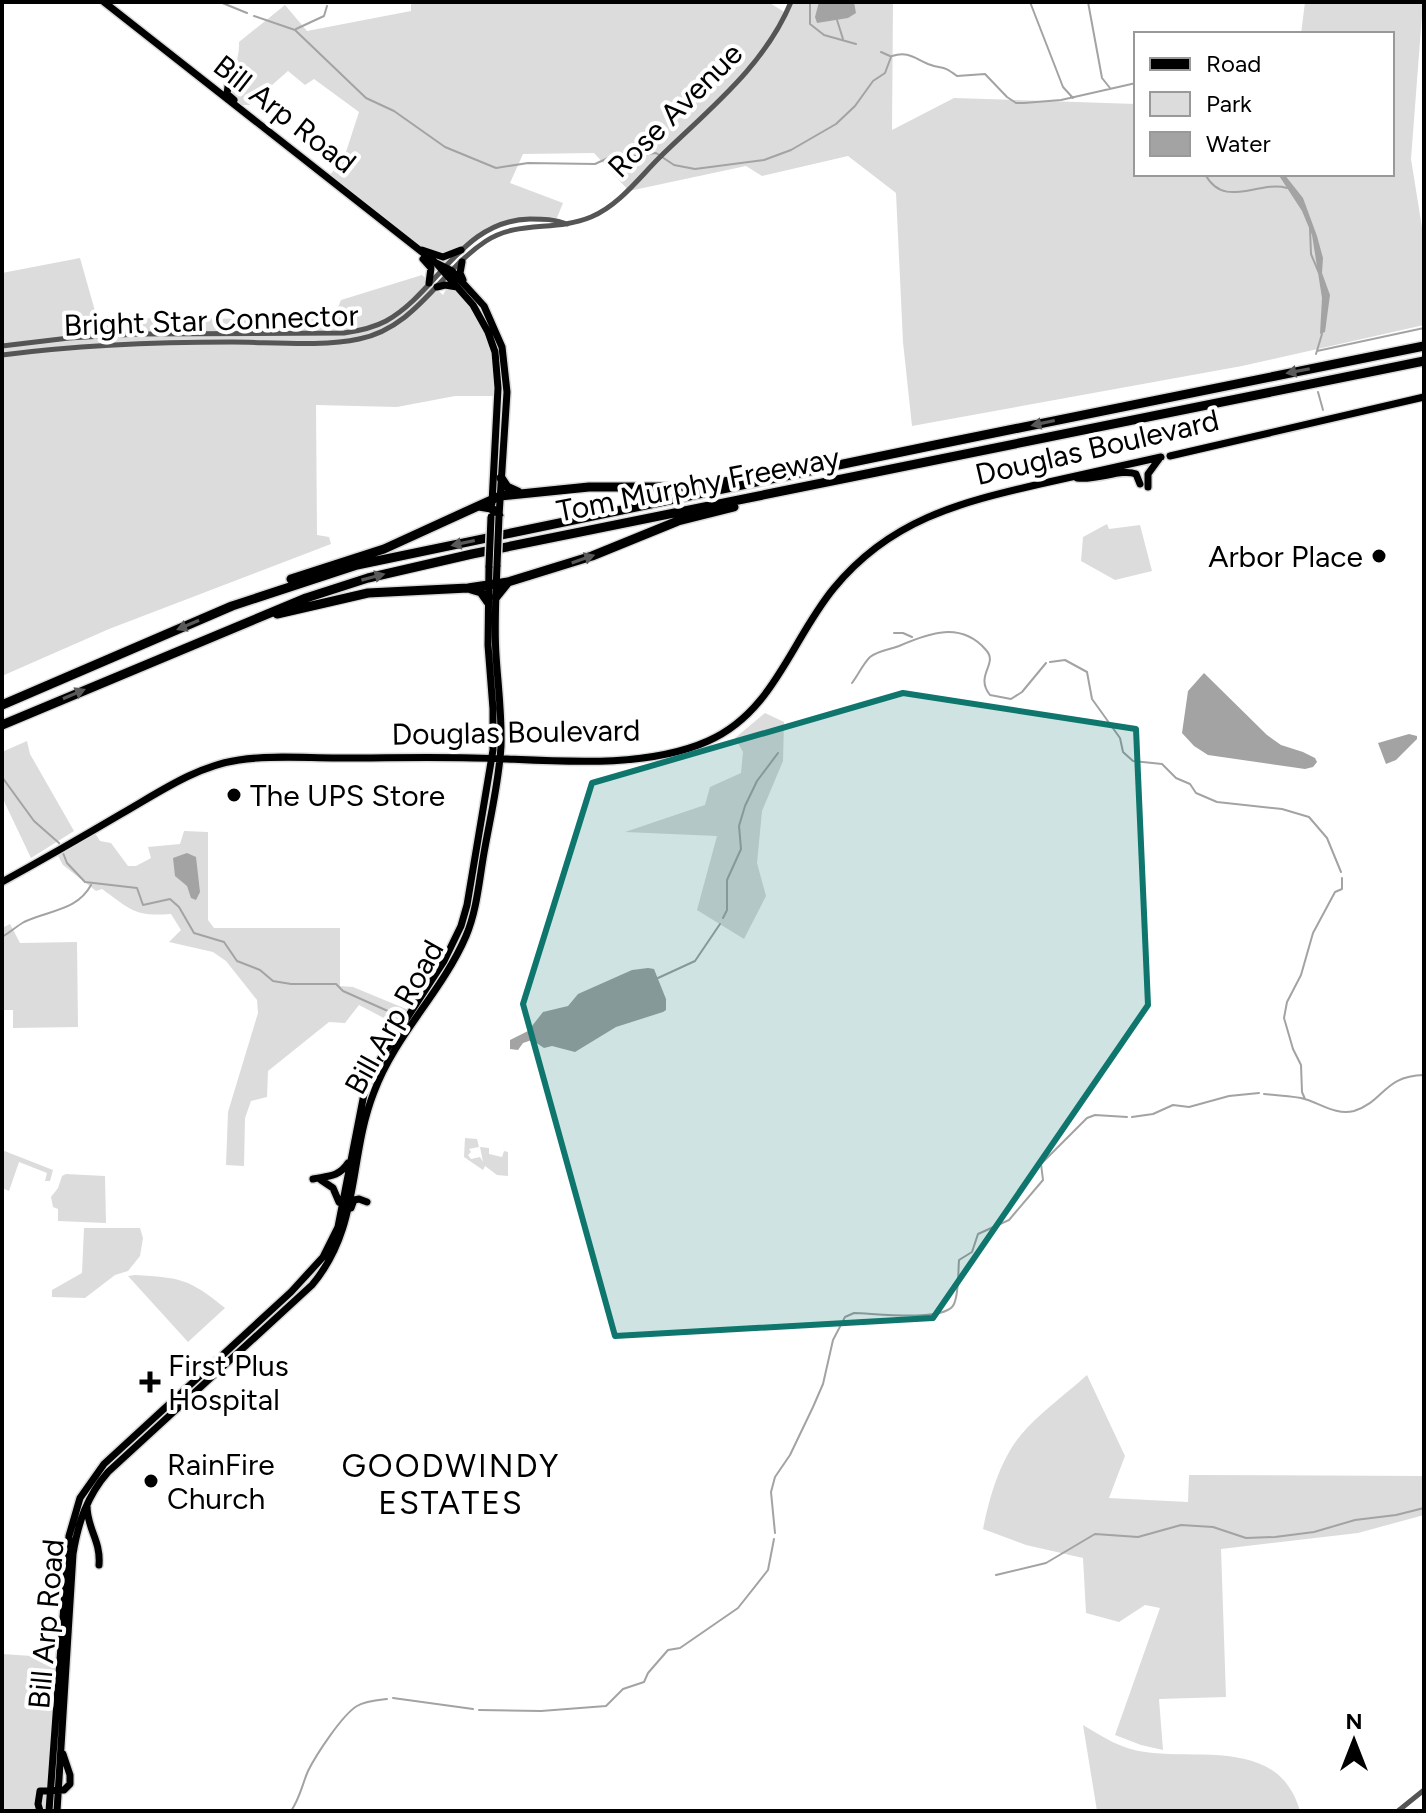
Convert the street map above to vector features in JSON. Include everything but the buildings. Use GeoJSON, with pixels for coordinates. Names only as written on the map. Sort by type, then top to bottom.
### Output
{"type":"FeatureCollection","features":[{"type":"Feature","properties":{"kind":"highway","name":"Tom Murphy Freeway"},"geometry":{"type":"LineString","coordinates":[[2,705],[232,606],[357,565],[1424,345]]}},
{"type":"Feature","properties":{"kind":"highway","name":"Tom Murphy Freeway"},"geometry":{"type":"LineString","coordinates":[[2,725],[246,621],[350,584],[410,568],[1424,361]]}},
{"type":"Feature","properties":{"kind":"highway"},"geometry":{"type":"LineString","coordinates":[[246,621],[355,595],[468,588],[508,582],[592,556],[678,521],[869,474]]}},
{"type":"Feature","properties":{"kind":"highway"},"geometry":{"type":"LineString","coordinates":[[501,478],[507,487],[518,492],[598,487],[682,487],[786,475]]}},
{"type":"Feature","properties":{"kind":"highway"},"geometry":{"type":"LineString","coordinates":[[232,606],[263,590],[384,549],[479,506],[495,507],[518,492]]}},
{"type":"Feature","properties":{"kind":"highway"},"geometry":{"type":"LineString","coordinates":[[468,588],[492,600],[508,582]]}},
{"type":"Feature","properties":{"kind":"main road","name":"Bill Arp Road"},"geometry":{"type":"LineString","coordinates":[[104,2],[447,271],[484,306],[502,347],[507,392],[501,478],[495,507]]}},
{"type":"Feature","properties":{"kind":"main road"},"geometry":{"type":"LineString","coordinates":[[229,79],[227,94],[241,105],[244,114]]}},
{"type":"Feature","properties":{"kind":"main road"},"geometry":{"type":"LineString","coordinates":[[391,229],[391,233],[427,262],[433,285],[457,287]]}},
{"type":"Feature","properties":{"kind":"main road"},"geometry":{"type":"LineString","coordinates":[[417,248],[443,257],[461,250]]}},
{"type":"Feature","properties":{"kind":"main road"},"geometry":{"type":"LineString","coordinates":[[462,262],[460,273],[468,289]]}},
{"type":"Feature","properties":{"kind":"main road","name":"Bill Arp Road"},"geometry":{"type":"LineString","coordinates":[[54,1790],[64,1790],[70,1784],[69,1769],[61,1748],[76,1537],[87,1500],[97,1483],[114,1465],[312,1285],[329,1262],[346,1225],[374,1090],[431,1000],[467,934],[476,900],[496,758],[488,645],[498,369],[488,332],[473,305],[447,271]]}},
{"type":"Feature","properties":{"kind":"main road","name":"Douglas Boulevard"},"geometry":{"type":"LineString","coordinates":[[2,882],[187,777],[223,763],[256,758],[496,758],[568,762],[665,754],[707,741],[739,723],[764,698],[805,629],[854,566],[888,538],[921,519],[953,505],[1424,397]]}},
{"type":"Feature","properties":{"kind":"main road"},"geometry":{"type":"LineString","coordinates":[[1071,477],[1092,480],[1127,471],[1136,474],[1144,486],[1148,474],[1165,456]]}},
{"type":"Feature","properties":{"kind":"main road","name":"Bill Arp Road"},"geometry":{"type":"LineString","coordinates":[[49,1811],[54,1790],[68,1548],[80,1498],[104,1464],[284,1299],[327,1250],[338,1227],[364,1094],[372,1072],[444,961],[461,926],[496,758]]}},
{"type":"Feature","properties":{"kind":"main road"},"geometry":{"type":"LineString","coordinates":[[407,1040],[402,1031],[408,1016]]}},
{"type":"Feature","properties":{"kind":"main road"},"geometry":{"type":"LineString","coordinates":[[341,1210],[338,1195],[317,1180],[342,1172],[351,1157]]}},
{"type":"Feature","properties":{"kind":"main road"},"geometry":{"type":"LineString","coordinates":[[346,1225],[354,1200],[365,1200],[358,1186],[356,1169]]}},
{"type":"Feature","properties":{"kind":"main road"},"geometry":{"type":"LineString","coordinates":[[87,1500],[87,1512],[99,1543],[99,1565]]}},
{"type":"Feature","properties":{"kind":"main road"},"geometry":{"type":"LineString","coordinates":[[76,1537],[83,1529],[93,1532]]}},
{"type":"Feature","properties":{"kind":"main road"},"geometry":{"type":"LineString","coordinates":[[40,1811],[38,1795],[44,1789],[54,1790]]}},
{"type":"Feature","properties":{"kind":"main road","name":"Bill Arp Road"},"geometry":{"type":"LineString","coordinates":[[54,1790],[57,1811]]}},
{"type":"Feature","properties":{"kind":"street","name":"Rose Avenue"},"geometry":{"type":"LineString","coordinates":[[447,271],[489,239],[509,230],[554,228],[595,216],[612,204],[716,105],[766,49],[791,2]]}},
{"type":"Feature","properties":{"kind":"street","name":"Rose Avenue"},"geometry":{"type":"LineString","coordinates":[[447,271],[461,250],[484,232],[507,222],[539,219],[568,224]]}},
{"type":"Feature","properties":{"kind":"street","name":"Bright Star Connector"},"geometry":{"type":"LineString","coordinates":[[2,355],[70,346],[138,342],[361,339],[389,329],[404,319],[447,271]]}},
{"type":"Feature","properties":{"kind":"street","name":"Bright Star Connector"},"geometry":{"type":"LineString","coordinates":[[2,346],[124,335],[344,333],[385,321],[433,285]]}},
{"type":"Feature","properties":{"kind":"street"},"geometry":{"type":"LineString","coordinates":[[1398,1811],[1424,1790]]}},
{"type":"Feature","properties":{"kind":"highlighted area"},"geometry":{"type":"Polygon","coordinates":[[[903,693],[1136,729],[1148,1005],[933,1318],[615,1336],[523,1004],[592,783],[903,693]]]}},
{"type":"Feature","properties":{"kind":"green space"},"geometry":{"type":"Polygon","coordinates":[[[411,2],[768,2],[786,13],[791,2],[893,2],[892,130],[954,98],[1134,104],[1134,176],[1394,176],[1394,32],[1301,32],[1305,2],[1423,2],[1411,159],[1424,240],[1424,325],[1242,366],[912,426],[903,342],[896,193],[848,156],[762,176],[746,166],[629,191],[594,153],[523,154],[510,183],[563,203],[556,220],[526,219],[484,232],[445,267],[328,178],[345,155],[359,112],[314,79],[305,85],[288,71],[249,105],[241,105],[227,94],[239,42],[285,5],[307,31],[411,11],[411,2]]]}},
{"type":"Feature","properties":{"kind":"green space"},"geometry":{"type":"Polygon","coordinates":[[[80,258],[97,318],[333,319],[341,300],[422,275],[443,295],[453,277],[483,318],[496,345],[501,396],[455,396],[397,407],[316,405],[317,535],[329,537],[331,544],[109,629],[2,676],[2,273],[80,258]]]}},
{"type":"Feature","properties":{"kind":"green space"},"geometry":{"type":"Polygon","coordinates":[[[1107,524],[1109,529],[1140,525],[1152,571],[1115,580],[1081,561],[1083,537],[1107,524]]]}},
{"type":"Feature","properties":{"kind":"green space"},"geometry":{"type":"Polygon","coordinates":[[[765,713],[784,722],[783,761],[762,811],[757,863],[766,896],[744,939],[697,910],[717,836],[625,832],[705,805],[710,787],[741,773],[743,752],[735,738],[765,713]]]}},
{"type":"Feature","properties":{"kind":"green space"},"geometry":{"type":"Polygon","coordinates":[[[27,741],[30,754],[74,831],[31,858],[2,797],[2,752],[27,741]]]}},
{"type":"Feature","properties":{"kind":"green space"},"geometry":{"type":"Polygon","coordinates":[[[93,830],[100,841],[111,843],[128,866],[136,866],[151,858],[148,847],[180,844],[184,831],[208,832],[208,920],[214,928],[340,928],[340,986],[353,987],[411,1011],[401,1027],[359,1005],[345,1023],[329,1022],[268,1071],[267,1097],[251,1101],[245,1118],[244,1166],[226,1165],[228,1112],[258,1013],[257,1000],[226,961],[213,952],[169,942],[181,930],[171,914],[133,910],[102,889],[96,891],[63,865],[56,852],[93,830]]]}},
{"type":"Feature","properties":{"kind":"green space"},"geometry":{"type":"Polygon","coordinates":[[[10,924],[20,943],[77,942],[78,1027],[13,1028],[13,1010],[2,1010],[2,928],[10,924]]]}},
{"type":"Feature","properties":{"kind":"green space"},"geometry":{"type":"Polygon","coordinates":[[[465,1138],[477,1139],[479,1147],[469,1149],[471,1159],[480,1157],[483,1162],[480,1147],[489,1148],[489,1154],[502,1157],[504,1151],[508,1152],[508,1176],[497,1175],[485,1166],[483,1170],[464,1157],[465,1138]]]}},
{"type":"Feature","properties":{"kind":"green space"},"geometry":{"type":"Polygon","coordinates":[[[2,1150],[53,1170],[50,1181],[45,1181],[47,1173],[19,1162],[9,1191],[2,1188],[2,1150]]]}},
{"type":"Feature","properties":{"kind":"green space"},"geometry":{"type":"Polygon","coordinates":[[[66,1174],[105,1176],[106,1223],[58,1221],[58,1209],[53,1207],[51,1197],[66,1174]]]}},
{"type":"Feature","properties":{"kind":"green space"},"geometry":{"type":"Polygon","coordinates":[[[84,1228],[140,1228],[143,1238],[140,1256],[128,1271],[115,1275],[85,1298],[52,1297],[52,1290],[82,1273],[84,1228]]]}},
{"type":"Feature","properties":{"kind":"green space"},"geometry":{"type":"Polygon","coordinates":[[[128,1276],[183,1281],[225,1308],[188,1342],[128,1276]]]}},
{"type":"Feature","properties":{"kind":"green space"},"geometry":{"type":"Polygon","coordinates":[[[1087,1375],[1125,1456],[1109,1498],[1188,1502],[1189,1475],[1424,1476],[1424,1515],[1358,1533],[1221,1549],[1226,1697],[1159,1699],[1163,1750],[1115,1735],[1160,1608],[1145,1605],[1119,1622],[1086,1613],[1083,1558],[1026,1545],[983,1529],[998,1476],[1010,1450],[1027,1428],[1087,1375]]]}},
{"type":"Feature","properties":{"kind":"green space"},"geometry":{"type":"Polygon","coordinates":[[[2,1654],[62,1658],[52,1811],[2,1811],[2,1654]]]}},
{"type":"Feature","properties":{"kind":"green space"},"geometry":{"type":"Polygon","coordinates":[[[1083,1725],[1112,1742],[1136,1750],[1236,1757],[1256,1762],[1275,1772],[1290,1788],[1300,1811],[1097,1811],[1083,1725]]]}},
{"type":"Feature","properties":{"kind":"water"},"geometry":{"type":"Polygon","coordinates":[[[819,2],[854,2],[856,13],[848,18],[817,23],[815,17],[819,2]]]}},
{"type":"Feature","properties":{"kind":"water"},"geometry":{"type":"Polygon","coordinates":[[[1279,176],[1286,176],[1303,198],[1323,258],[1322,273],[1330,295],[1325,332],[1320,334],[1322,298],[1312,235],[1302,211],[1279,176]]]}},
{"type":"Feature","properties":{"kind":"water"},"geometry":{"type":"Polygon","coordinates":[[[1204,673],[1267,735],[1281,745],[1315,758],[1317,762],[1313,767],[1305,769],[1208,755],[1194,746],[1182,733],[1188,691],[1204,673]]]}},
{"type":"Feature","properties":{"kind":"water"},"geometry":{"type":"Polygon","coordinates":[[[1409,734],[1417,736],[1417,739],[1396,760],[1386,764],[1378,743],[1409,734]]]}},
{"type":"Feature","properties":{"kind":"water"},"geometry":{"type":"Polygon","coordinates":[[[187,853],[196,857],[200,892],[196,900],[191,898],[187,886],[175,876],[173,858],[187,853]]]}},
{"type":"Feature","properties":{"kind":"water"},"geometry":{"type":"Polygon","coordinates":[[[654,969],[666,999],[666,1010],[663,1012],[616,1027],[575,1052],[552,1046],[544,1048],[532,1040],[523,1043],[518,1050],[510,1049],[510,1040],[528,1031],[543,1012],[568,1006],[578,994],[632,970],[654,969]]]}},
{"type":"Feature","properties":{"kind":"waterway"},"geometry":{"type":"LineString","coordinates":[[220,2],[247,13]]}},
{"type":"Feature","properties":{"kind":"waterway"},"geometry":{"type":"LineString","coordinates":[[810,2],[810,24],[824,35],[856,44]]}},
{"type":"Feature","properties":{"kind":"waterway"},"geometry":{"type":"LineString","coordinates":[[1030,2],[1063,87],[1073,98]]}},
{"type":"Feature","properties":{"kind":"waterway"},"geometry":{"type":"LineString","coordinates":[[1088,2],[1102,78],[1110,88]]}},
{"type":"Feature","properties":{"kind":"waterway"},"geometry":{"type":"LineString","coordinates":[[296,29],[324,16],[327,6]]}},
{"type":"Feature","properties":{"kind":"waterway"},"geometry":{"type":"LineString","coordinates":[[254,16],[295,30],[366,98],[394,111],[445,147],[496,168],[528,163],[595,164],[619,153],[633,156],[656,153],[674,165],[695,169],[764,160],[791,150],[836,124],[855,106],[873,81],[885,73],[891,57]]}},
{"type":"Feature","properties":{"kind":"waterway"},"geometry":{"type":"LineString","coordinates":[[837,20],[843,39]]}},
{"type":"Feature","properties":{"kind":"waterway"},"geometry":{"type":"LineString","coordinates":[[881,52],[890,56]]}},
{"type":"Feature","properties":{"kind":"waterway"},"geometry":{"type":"LineString","coordinates":[[892,56],[911,56],[957,76],[985,74],[1016,103],[1061,100],[1134,83]]}},
{"type":"Feature","properties":{"kind":"waterway"},"geometry":{"type":"LineString","coordinates":[[1206,176],[1213,185],[1232,192],[1287,188]]}},
{"type":"Feature","properties":{"kind":"waterway"},"geometry":{"type":"LineString","coordinates":[[1310,229],[1311,254],[1319,273]]}},
{"type":"Feature","properties":{"kind":"waterway"},"geometry":{"type":"LineString","coordinates":[[1317,351],[1424,328]]}},
{"type":"Feature","properties":{"kind":"waterway"},"geometry":{"type":"LineString","coordinates":[[1316,354],[1322,334]]}},
{"type":"Feature","properties":{"kind":"waterway"},"geometry":{"type":"LineString","coordinates":[[1318,392],[1323,410]]}},
{"type":"Feature","properties":{"kind":"waterway"},"geometry":{"type":"LineString","coordinates":[[852,683],[870,657],[880,651],[944,632],[966,635],[986,650],[990,660],[984,682],[990,695],[1011,699],[1022,692],[1046,663]]}},
{"type":"Feature","properties":{"kind":"waterway"},"geometry":{"type":"LineString","coordinates":[[894,633],[912,637]]}},
{"type":"Feature","properties":{"kind":"waterway"},"geometry":{"type":"LineString","coordinates":[[1050,662],[1065,660],[1087,672],[1092,699],[1120,738],[1123,752],[1133,761],[1162,764],[1176,778],[1190,784],[1196,793],[1217,802],[1282,809],[1309,817],[1327,838],[1341,872]]}},
{"type":"Feature","properties":{"kind":"waterway"},"geometry":{"type":"LineString","coordinates":[[723,918],[727,910],[727,880],[741,849],[739,826],[745,806],[757,781],[778,753]]}},
{"type":"Feature","properties":{"kind":"waterway"},"geometry":{"type":"LineString","coordinates":[[2,777],[34,821],[59,843],[67,863],[85,882],[137,888],[143,905],[170,899],[179,907],[194,933],[224,942],[237,961],[260,970],[273,981],[336,984],[343,991],[399,1016]]}},
{"type":"Feature","properties":{"kind":"waterway"},"geometry":{"type":"LineString","coordinates":[[1305,1099],[1301,1065],[1284,1018],[1313,933],[1335,892],[1342,889],[1342,878]]}},
{"type":"Feature","properties":{"kind":"waterway"},"geometry":{"type":"LineString","coordinates":[[2,937],[24,922],[70,905],[91,885]]}},
{"type":"Feature","properties":{"kind":"waterway"},"geometry":{"type":"LineString","coordinates":[[658,978],[695,961],[720,924]]}},
{"type":"Feature","properties":{"kind":"waterway"},"geometry":{"type":"LineString","coordinates":[[1264,1094],[1301,1098],[1347,1112],[1364,1107],[1400,1080],[1424,1075]]}},
{"type":"Feature","properties":{"kind":"waterway"},"geometry":{"type":"LineString","coordinates":[[1132,1117],[1153,1114],[1173,1105],[1189,1107],[1229,1096],[1259,1093]]}},
{"type":"Feature","properties":{"kind":"waterway"},"geometry":{"type":"LineString","coordinates":[[775,1533],[771,1492],[775,1477],[790,1455],[813,1407],[823,1384],[833,1340],[845,1317],[854,1313],[924,1315],[948,1310],[957,1294],[959,1260],[972,1252],[978,1234],[1009,1220],[1043,1180],[1041,1164],[1087,1118],[1095,1115],[1127,1117]]}},
{"type":"Feature","properties":{"kind":"waterway"},"geometry":{"type":"LineString","coordinates":[[996,1575],[1046,1563],[1095,1534],[1138,1537],[1181,1525],[1213,1527],[1246,1538],[1275,1537],[1314,1532],[1355,1520],[1424,1508]]}},
{"type":"Feature","properties":{"kind":"waterway"},"geometry":{"type":"LineString","coordinates":[[479,1710],[541,1711],[606,1706],[623,1689],[644,1682],[668,1650],[680,1648],[738,1608],[768,1570],[774,1539]]}},
{"type":"Feature","properties":{"kind":"waterway"},"geometry":{"type":"LineString","coordinates":[[393,1698],[473,1709]]}},
{"type":"Feature","properties":{"kind":"waterway"},"geometry":{"type":"LineString","coordinates":[[291,1811],[308,1771],[344,1718],[360,1704],[387,1699]]}},
{"type":"Feature","properties":{"kind":"place","name":"Arbor Place"},"geometry":{"type":"Point","coordinates":[1379,556]}},
{"type":"Feature","properties":{"kind":"place","name":"The UPS Store"},"geometry":{"type":"Point","coordinates":[234,795]}},
{"type":"Feature","properties":{"kind":"place","name":"First Plus Hospital"},"geometry":{"type":"Point","coordinates":[150,1382]}},
{"type":"Feature","properties":{"kind":"place","name":"RainFire Church"},"geometry":{"type":"Point","coordinates":[151,1481]}},
{"type":"Feature","properties":{"kind":"district","name":"GOODWINDY ESTATES"},"geometry":{"type":"Point","coordinates":[451,1484]}}]}
